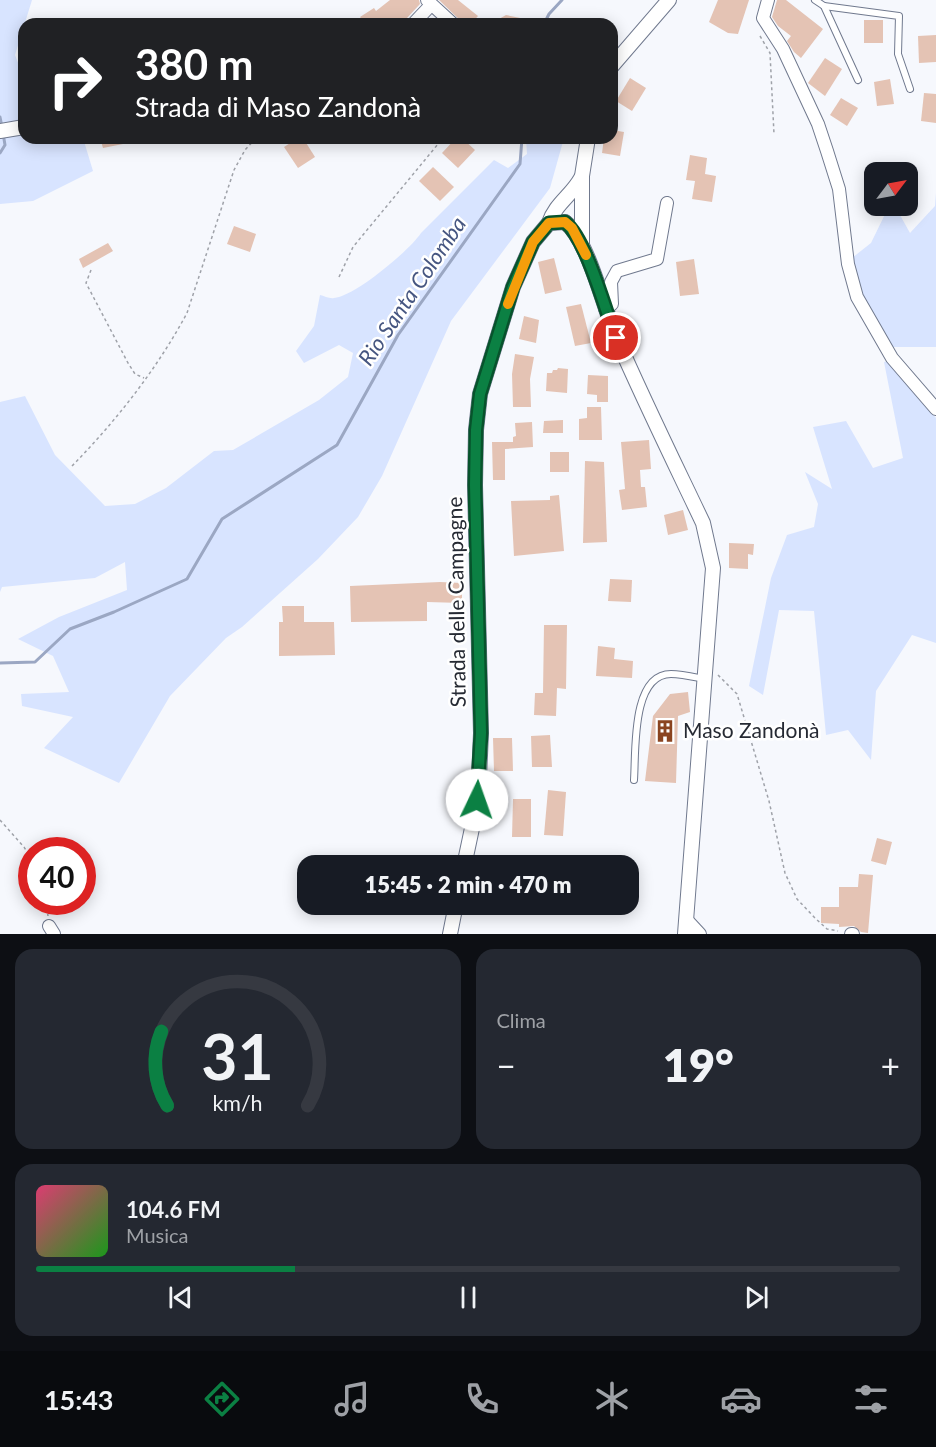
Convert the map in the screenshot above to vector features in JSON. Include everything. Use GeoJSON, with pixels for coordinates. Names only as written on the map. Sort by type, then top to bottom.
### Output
{"type":"FeatureCollection","features":[{"type":"Feature","properties":{"kind":"street"},"geometry":{"type":"LineString","coordinates":[[618,59],[669,0]]}},
{"type":"Feature","properties":{"kind":"street"},"geometry":{"type":"LineString","coordinates":[[768,0],[763,18],[783,49],[818,124],[839,189],[848,264],[857,297],[892,358],[936,409]]}},
{"type":"Feature","properties":{"kind":"street"},"geometry":{"type":"LineString","coordinates":[[417,18],[429,2],[446,18]]}},
{"type":"Feature","properties":{"kind":"street"},"geometry":{"type":"LineString","coordinates":[[0,131],[18,128]]}},
{"type":"Feature","properties":{"kind":"street"},"geometry":{"type":"LineString","coordinates":[[582,244],[582,176],[587,144]]}},
{"type":"Feature","properties":{"kind":"street","name":"Strada delle Campagne"},"geometry":{"type":"LineString","coordinates":[[466,855],[477,800],[481,733],[475,485],[476,430],[480,394],[513,287],[533,242],[549,223],[553,212],[576,187],[582,176]]}},
{"type":"Feature","properties":{"kind":"street"},"geometry":{"type":"LineString","coordinates":[[565,222],[576,208],[581,196]]}},
{"type":"Feature","properties":{"kind":"street"},"geometry":{"type":"LineString","coordinates":[[565,222],[567,198]]}},
{"type":"Feature","properties":{"kind":"street"},"geometry":{"type":"LineString","coordinates":[[605,309],[612,304],[611,282],[617,271],[657,259],[668,203]]}},
{"type":"Feature","properties":{"kind":"street"},"geometry":{"type":"LineString","coordinates":[[549,223],[565,222],[572,228],[582,244],[605,309],[703,523],[710,547],[712,568],[686,927],[700,934]]}},
{"type":"Feature","properties":{"kind":"street"},"geometry":{"type":"LineString","coordinates":[[450,934],[454,915]]}},
{"type":"Feature","properties":{"kind":"lane"},"geometry":{"type":"LineString","coordinates":[[815,0],[824,6],[899,16],[898,54],[910,89]]}},
{"type":"Feature","properties":{"kind":"lane"},"geometry":{"type":"LineString","coordinates":[[824,6],[858,80]]}},
{"type":"Feature","properties":{"kind":"lane"},"geometry":{"type":"LineString","coordinates":[[633,780],[641,698],[652,681],[669,674],[705,676]]}},
{"type":"Feature","properties":{"kind":"path"},"geometry":{"type":"LineString","coordinates":[[763,18],[758,26],[761,40],[770,53],[774,134]]}},
{"type":"Feature","properties":{"kind":"path"},"geometry":{"type":"LineString","coordinates":[[72,466],[108,430],[176,334],[187,313],[234,170],[250,144]]}},
{"type":"Feature","properties":{"kind":"path"},"geometry":{"type":"LineString","coordinates":[[339,277],[353,247],[438,144]]}},
{"type":"Feature","properties":{"kind":"path"},"geometry":{"type":"LineString","coordinates":[[91,270],[86,282],[128,363],[135,374],[144,378]]}},
{"type":"Feature","properties":{"kind":"path"},"geometry":{"type":"LineString","coordinates":[[705,676],[717,674],[737,694],[769,801],[785,873],[797,899],[827,929],[852,934]]}},
{"type":"Feature","properties":{"kind":"path"},"geometry":{"type":"LineString","coordinates":[[0,820],[18,840]]}},
{"type":"Feature","properties":{"kind":"path"},"geometry":{"type":"LineString","coordinates":[[48,915],[51,930]]}},
{"type":"Feature","properties":{"kind":"shaded area"},"geometry":{"type":"Polygon","coordinates":[[[0,0],[32,0],[26,18],[18,18],[18,45],[15,55],[18,63],[18,144],[85,144],[93,171],[33,201],[0,204],[0,0]]]}},
{"type":"Feature","properties":{"kind":"shaded area"},"geometry":{"type":"Polygon","coordinates":[[[526,144],[562,144],[550,188],[451,321],[382,476],[358,517],[318,559],[242,627],[226,638],[170,696],[119,783],[44,748],[73,717],[22,706],[21,694],[69,692],[53,656],[18,639],[59,617],[127,590],[125,562],[95,578],[2,587],[0,592],[0,402],[25,396],[55,455],[105,506],[135,504],[166,488],[214,451],[233,450],[319,400],[348,377],[353,353],[339,345],[304,363],[296,351],[314,326],[320,295],[332,298],[343,296],[354,290],[406,250],[494,160],[508,168],[527,154],[526,144]]]}},
{"type":"Feature","properties":{"kind":"shaded area"},"geometry":{"type":"Polygon","coordinates":[[[936,193],[936,347],[881,347],[854,302],[852,258],[871,243],[884,216],[901,216],[910,233],[935,206],[936,193]]]}},
{"type":"Feature","properties":{"kind":"shaded area"},"geometry":{"type":"Polygon","coordinates":[[[889,361],[936,418],[936,643],[912,635],[876,691],[871,760],[848,730],[826,735],[814,611],[779,610],[763,695],[749,686],[771,578],[787,535],[814,527],[818,504],[805,472],[832,489],[813,427],[846,421],[873,468],[903,458],[884,362],[889,361]]]}},
{"type":"Feature","properties":{"kind":"building"},"geometry":{"type":"Polygon","coordinates":[[[390,0],[419,0],[420,4],[407,18],[360,17],[374,8],[376,11],[390,0]]]}},
{"type":"Feature","properties":{"kind":"building"},"geometry":{"type":"Polygon","coordinates":[[[439,0],[458,0],[478,16],[476,18],[458,18],[439,0]]]}},
{"type":"Feature","properties":{"kind":"building"},"geometry":{"type":"Polygon","coordinates":[[[718,0],[749,0],[738,34],[728,33],[709,22],[718,0]]]}},
{"type":"Feature","properties":{"kind":"building"},"geometry":{"type":"Polygon","coordinates":[[[777,0],[786,0],[823,29],[801,58],[787,41],[791,36],[778,26],[772,17],[777,0]]]}},
{"type":"Feature","properties":{"kind":"building"},"geometry":{"type":"Polygon","coordinates":[[[506,15],[520,18],[501,18],[506,15]]]}},
{"type":"Feature","properties":{"kind":"building"},"geometry":{"type":"Polygon","coordinates":[[[864,20],[883,20],[883,43],[864,43],[864,20]]]}},
{"type":"Feature","properties":{"kind":"building"},"geometry":{"type":"Polygon","coordinates":[[[936,35],[936,62],[919,63],[918,36],[936,35]]]}},
{"type":"Feature","properties":{"kind":"building"},"geometry":{"type":"Polygon","coordinates":[[[825,58],[842,69],[825,96],[808,83],[825,58]]]}},
{"type":"Feature","properties":{"kind":"building"},"geometry":{"type":"Polygon","coordinates":[[[630,78],[646,88],[632,111],[618,102],[618,98],[630,78]]]}},
{"type":"Feature","properties":{"kind":"building"},"geometry":{"type":"Polygon","coordinates":[[[890,79],[894,104],[877,106],[874,82],[890,79]]]}},
{"type":"Feature","properties":{"kind":"building"},"geometry":{"type":"Polygon","coordinates":[[[924,93],[936,94],[936,123],[921,121],[924,93]]]}},
{"type":"Feature","properties":{"kind":"building"},"geometry":{"type":"Polygon","coordinates":[[[841,98],[858,108],[847,126],[830,115],[841,98]]]}},
{"type":"Feature","properties":{"kind":"building"},"geometry":{"type":"Polygon","coordinates":[[[618,131],[624,132],[620,156],[602,153],[603,144],[618,144],[618,131]]]}},
{"type":"Feature","properties":{"kind":"building"},"geometry":{"type":"Polygon","coordinates":[[[102,144],[123,144],[103,148],[102,144]]]}},
{"type":"Feature","properties":{"kind":"building"},"geometry":{"type":"Polygon","coordinates":[[[289,144],[307,144],[315,157],[298,168],[284,147],[289,144]]]}},
{"type":"Feature","properties":{"kind":"building"},"geometry":{"type":"Polygon","coordinates":[[[450,144],[468,144],[475,150],[458,168],[442,153],[450,144]]]}},
{"type":"Feature","properties":{"kind":"building"},"geometry":{"type":"Polygon","coordinates":[[[690,155],[707,158],[705,174],[716,176],[712,202],[692,199],[695,181],[686,180],[690,155]]]}},
{"type":"Feature","properties":{"kind":"building"},"geometry":{"type":"Polygon","coordinates":[[[433,167],[454,187],[440,201],[419,181],[433,167]]]}},
{"type":"Feature","properties":{"kind":"building"},"geometry":{"type":"Polygon","coordinates":[[[234,226],[256,234],[250,252],[227,244],[234,226]]]}},
{"type":"Feature","properties":{"kind":"building"},"geometry":{"type":"Polygon","coordinates":[[[108,243],[113,251],[83,268],[79,259],[108,243]]]}},
{"type":"Feature","properties":{"kind":"building"},"geometry":{"type":"Polygon","coordinates":[[[554,258],[562,290],[545,294],[538,262],[554,258]]]}},
{"type":"Feature","properties":{"kind":"building"},"geometry":{"type":"Polygon","coordinates":[[[694,259],[699,294],[680,296],[676,262],[694,259]]]}},
{"type":"Feature","properties":{"kind":"building"},"geometry":{"type":"Polygon","coordinates":[[[581,304],[591,343],[575,346],[566,307],[581,304]]]}},
{"type":"Feature","properties":{"kind":"building"},"geometry":{"type":"Polygon","coordinates":[[[524,316],[539,320],[536,343],[519,339],[524,316]]]}},
{"type":"Feature","properties":{"kind":"building"},"geometry":{"type":"Polygon","coordinates":[[[515,354],[534,357],[530,379],[531,407],[513,407],[512,374],[515,354]]]}},
{"type":"Feature","properties":{"kind":"building"},"geometry":{"type":"Polygon","coordinates":[[[558,368],[568,369],[567,393],[546,391],[547,373],[552,373],[558,368]]]}},
{"type":"Feature","properties":{"kind":"building"},"geometry":{"type":"Polygon","coordinates":[[[588,375],[608,376],[608,402],[597,402],[597,395],[587,394],[588,375]]]}},
{"type":"Feature","properties":{"kind":"building"},"geometry":{"type":"Polygon","coordinates":[[[587,407],[601,407],[602,440],[579,440],[579,419],[587,418],[587,407]]]}},
{"type":"Feature","properties":{"kind":"building"},"geometry":{"type":"Polygon","coordinates":[[[563,420],[563,433],[543,433],[544,421],[563,420]]]}},
{"type":"Feature","properties":{"kind":"building"},"geometry":{"type":"Polygon","coordinates":[[[532,422],[533,447],[505,449],[505,480],[493,480],[492,442],[513,442],[513,437],[516,436],[515,423],[532,422]]]}},
{"type":"Feature","properties":{"kind":"building"},"geometry":{"type":"Polygon","coordinates":[[[649,440],[651,469],[640,470],[641,487],[645,487],[647,507],[622,510],[619,490],[625,489],[621,442],[649,440]]]}},
{"type":"Feature","properties":{"kind":"building"},"geometry":{"type":"Polygon","coordinates":[[[550,452],[569,452],[569,472],[550,472],[550,452]]]}},
{"type":"Feature","properties":{"kind":"building"},"geometry":{"type":"Polygon","coordinates":[[[585,461],[604,462],[607,542],[583,543],[585,461]]]}},
{"type":"Feature","properties":{"kind":"building"},"geometry":{"type":"Polygon","coordinates":[[[559,495],[564,551],[514,556],[511,501],[550,500],[550,496],[559,495]]]}},
{"type":"Feature","properties":{"kind":"building"},"geometry":{"type":"Polygon","coordinates":[[[683,510],[688,530],[668,535],[664,515],[683,510]]]}},
{"type":"Feature","properties":{"kind":"building"},"geometry":{"type":"Polygon","coordinates":[[[729,543],[754,544],[753,555],[748,554],[748,569],[729,568],[729,543]]]}},
{"type":"Feature","properties":{"kind":"building"},"geometry":{"type":"Polygon","coordinates":[[[610,579],[632,580],[631,602],[608,601],[610,579]]]}},
{"type":"Feature","properties":{"kind":"building"},"geometry":{"type":"Polygon","coordinates":[[[462,583],[462,603],[427,602],[427,621],[351,622],[350,586],[462,583]]]}},
{"type":"Feature","properties":{"kind":"building"},"geometry":{"type":"Polygon","coordinates":[[[282,606],[304,606],[304,622],[334,622],[335,655],[279,656],[279,622],[283,622],[282,606]]]}},
{"type":"Feature","properties":{"kind":"building"},"geometry":{"type":"Polygon","coordinates":[[[544,625],[567,625],[566,689],[557,688],[556,716],[534,715],[535,693],[543,693],[544,625]]]}},
{"type":"Feature","properties":{"kind":"building"},"geometry":{"type":"Polygon","coordinates":[[[598,646],[615,648],[614,659],[633,661],[632,678],[596,676],[598,646]]]}},
{"type":"Feature","properties":{"kind":"building","name":"Maso Zandonà"},"geometry":{"type":"Polygon","coordinates":[[[688,692],[690,712],[678,716],[676,783],[645,781],[653,716],[670,694],[688,692]]]}},
{"type":"Feature","properties":{"kind":"building"},"geometry":{"type":"Polygon","coordinates":[[[550,735],[552,767],[532,767],[531,736],[550,735]]]}},
{"type":"Feature","properties":{"kind":"building"},"geometry":{"type":"Polygon","coordinates":[[[493,738],[512,738],[513,771],[494,771],[493,738]]]}},
{"type":"Feature","properties":{"kind":"building"},"geometry":{"type":"Polygon","coordinates":[[[548,790],[566,792],[563,836],[544,835],[548,790]]]}},
{"type":"Feature","properties":{"kind":"building"},"geometry":{"type":"Polygon","coordinates":[[[513,799],[531,799],[531,837],[512,837],[513,799]]]}},
{"type":"Feature","properties":{"kind":"building"},"geometry":{"type":"Polygon","coordinates":[[[877,838],[892,842],[886,865],[871,861],[877,838]]]}},
{"type":"Feature","properties":{"kind":"building"},"geometry":{"type":"Polygon","coordinates":[[[859,874],[873,875],[868,933],[861,932],[854,926],[839,927],[839,924],[821,923],[821,907],[839,907],[839,887],[858,887],[859,874]]]}},
{"type":"Feature","properties":{"kind":"waterway","name":"Rio Santa Colomba"},"geometry":{"type":"LineString","coordinates":[[547,18],[562,0]]}},
{"type":"Feature","properties":{"kind":"waterway"},"geometry":{"type":"LineString","coordinates":[[0,117],[2,127]]}},
{"type":"Feature","properties":{"kind":"waterway"},"geometry":{"type":"LineString","coordinates":[[0,153],[5,145],[3,133]]}},
{"type":"Feature","properties":{"kind":"waterway","name":"Rio Santa Colomba"},"geometry":{"type":"LineString","coordinates":[[0,663],[35,662],[70,629],[187,579],[222,519],[337,445],[398,335],[520,164],[522,144]]}},
{"type":"Feature","properties":{"kind":"slow traffic"},"geometry":{"type":"LineString","coordinates":[[508,304],[533,242],[549,223],[565,222],[572,228],[586,255]]}},
{"type":"Feature","properties":{"kind":"place","name":"Maso Zandonà"},"geometry":{"type":"Point","coordinates":[665,731]}},
{"type":"Feature","properties":{"kind":"route"},"geometry":{"type":"LineString","coordinates":[[477,800],[481,733],[475,485],[476,430],[480,394],[513,287],[533,242],[549,223],[565,222],[572,228],[582,244],[616,338]]}}]}
